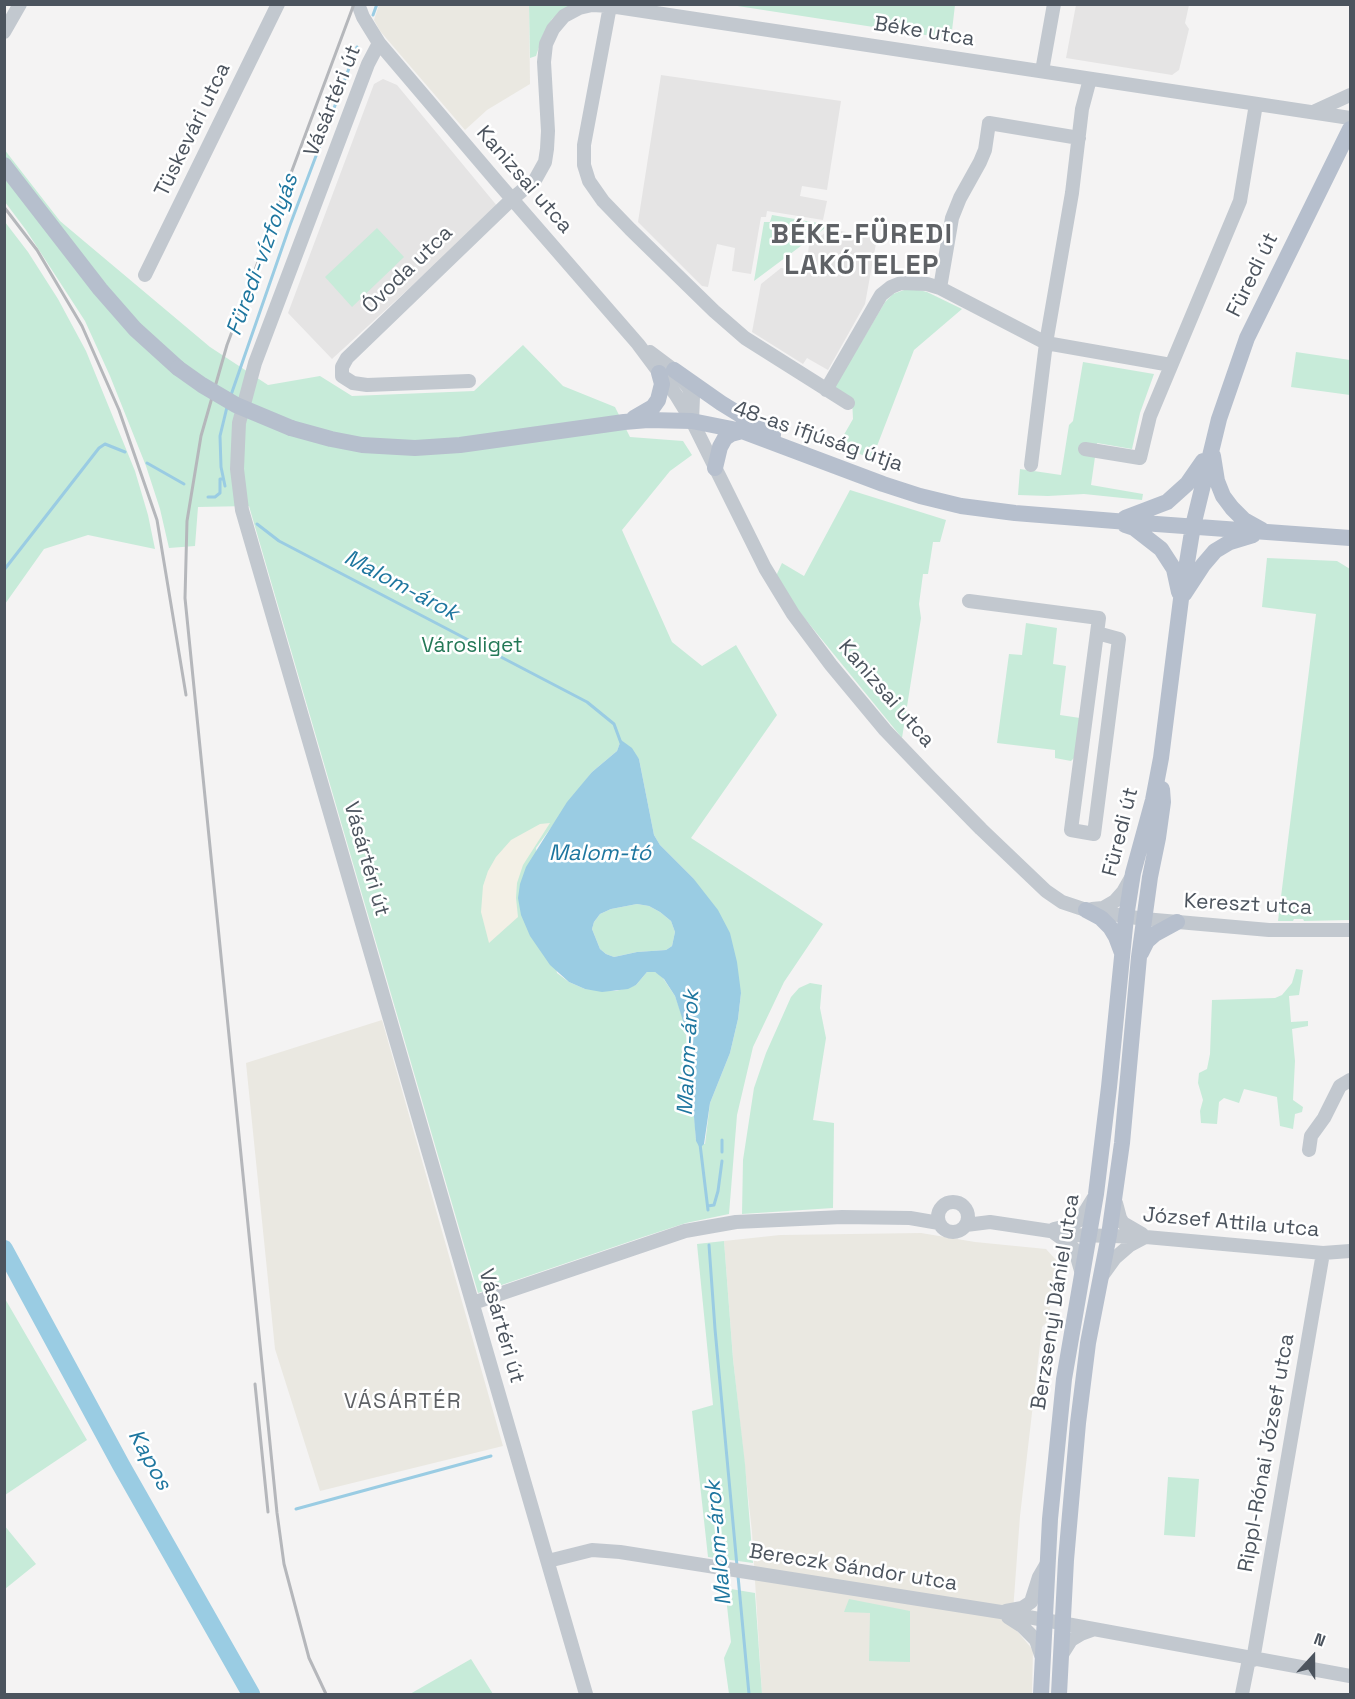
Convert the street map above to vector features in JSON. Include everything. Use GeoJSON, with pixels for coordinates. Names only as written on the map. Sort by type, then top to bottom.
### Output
{"type":"FeatureCollection","features":[{"type":"Feature","properties":{"kind":"main road","name":"Füredi út"},"geometry":{"type":"LineString","coordinates":[[1126,917],[1133,873],[1153,800],[1161,758],[1181,599],[1193,526],[1211,447],[1247,338],[1350,129]]}},
{"type":"Feature","properties":{"kind":"main road","name":"48-as ifjúság útja"},"geometry":{"type":"LineString","coordinates":[[4,165],[100,289],[135,329],[178,368],[236,405],[291,428],[331,440],[362,446],[415,448],[460,446],[624,422],[692,421],[742,431],[920,496],[961,506],[1015,513],[1266,532]]}},
{"type":"Feature","properties":{"kind":"main road"},"geometry":{"type":"LineString","coordinates":[[624,422],[653,407],[662,391],[667,371],[819,460]]}},
{"type":"Feature","properties":{"kind":"main road"},"geometry":{"type":"LineString","coordinates":[[715,468],[720,447],[725,438],[742,431]]}},
{"type":"Feature","properties":{"kind":"main road"},"geometry":{"type":"LineString","coordinates":[[1115,521],[1167,502],[1192,478],[1211,447]]}},
{"type":"Feature","properties":{"kind":"main road"},"geometry":{"type":"LineString","coordinates":[[1211,447],[1217,481],[1223,496],[1244,520],[1266,532]]}},
{"type":"Feature","properties":{"kind":"main road"},"geometry":{"type":"LineString","coordinates":[[1115,521],[1134,528],[1161,549],[1174,569],[1181,599]]}},
{"type":"Feature","properties":{"kind":"main road"},"geometry":{"type":"LineString","coordinates":[[1181,599],[1215,551],[1230,542],[1266,532],[1350,538]]}},
{"type":"Feature","properties":{"kind":"main road","name":"Füredi út"},"geometry":{"type":"LineString","coordinates":[[1144,919],[1163,802],[1161,758]]}},
{"type":"Feature","properties":{"kind":"main road"},"geometry":{"type":"LineString","coordinates":[[1086,910],[1101,918],[1110,927],[1122,954]]}},
{"type":"Feature","properties":{"kind":"main road","name":"Berzsenyi Dániel utca"},"geometry":{"type":"LineString","coordinates":[[1041,1695],[1047,1563],[1064,1379],[1096,1194],[1126,917]]}},
{"type":"Feature","properties":{"kind":"main road","name":"Berzsenyi Dániel utca"},"geometry":{"type":"LineString","coordinates":[[1059,1695],[1066,1560],[1078,1424],[1088,1343],[1115,1196],[1127,1100],[1144,919]]}},
{"type":"Feature","properties":{"kind":"main road"},"geometry":{"type":"LineString","coordinates":[[1139,957],[1155,934],[1177,922]]}},
{"type":"Feature","properties":{"kind":"street"},"geometry":{"type":"LineString","coordinates":[[4,32],[20,4]]}},
{"type":"Feature","properties":{"kind":"street","name":"Tüskevári utca"},"geometry":{"type":"LineString","coordinates":[[145,275],[278,4]]}},
{"type":"Feature","properties":{"kind":"street","name":"Kanizsai utca"},"geometry":{"type":"LineString","coordinates":[[358,4],[379,43],[512,199],[639,344],[667,371],[688,387],[693,397],[692,421],[765,568],[784,600],[844,681],[885,730],[981,830],[1046,891],[1062,902],[1086,910],[1126,917]]}},
{"type":"Feature","properties":{"kind":"street"},"geometry":{"type":"LineString","coordinates":[[1042,71],[1054,4]]}},
{"type":"Feature","properties":{"kind":"street","name":"Béke utca"},"geometry":{"type":"LineString","coordinates":[[512,199],[535,180],[545,162],[548,131],[544,62],[546,44],[553,29],[564,16],[579,8],[592,5],[1350,118]]}},
{"type":"Feature","properties":{"kind":"street","name":"48-as ifjúság útja"},"geometry":{"type":"LineString","coordinates":[[610,6],[584,145],[584,165],[589,181],[603,201],[630,230],[745,338],[848,403]]}},
{"type":"Feature","properties":{"kind":"street","name":"Vásártéri út"},"geometry":{"type":"LineString","coordinates":[[379,43],[364,75],[255,363],[239,423],[237,469],[242,510],[586,1695]]}},
{"type":"Feature","properties":{"kind":"street"},"geometry":{"type":"LineString","coordinates":[[1031,465],[1046,343],[1072,193],[1082,109],[1090,79]]}},
{"type":"Feature","properties":{"kind":"street"},"geometry":{"type":"LineString","coordinates":[[1313,112],[1350,95]]}},
{"type":"Feature","properties":{"kind":"street"},"geometry":{"type":"LineString","coordinates":[[1085,449],[1140,458],[1150,416],[1240,201],[1256,104]]}},
{"type":"Feature","properties":{"kind":"street"},"geometry":{"type":"LineString","coordinates":[[940,288],[952,218],[985,150],[989,123],[1079,138]]}},
{"type":"Feature","properties":{"kind":"street","name":"Óvoda utca"},"geometry":{"type":"LineString","coordinates":[[469,381],[367,385],[353,383],[342,376],[342,367],[347,358],[512,199]]}},
{"type":"Feature","properties":{"kind":"street"},"geometry":{"type":"LineString","coordinates":[[826,390],[881,296],[891,287],[902,283],[927,284],[940,288],[1046,343],[1171,365]]}},
{"type":"Feature","properties":{"kind":"street"},"geometry":{"type":"LineString","coordinates":[[969,602],[1099,618],[1097,633],[1079,770],[1071,830],[1094,834],[1119,639],[1097,633]]}},
{"type":"Feature","properties":{"kind":"street"},"geometry":{"type":"LineString","coordinates":[[1079,770],[1101,772]]}},
{"type":"Feature","properties":{"kind":"street"},"geometry":{"type":"LineString","coordinates":[[1086,910],[1103,908],[1115,901],[1123,892],[1133,873]]}},
{"type":"Feature","properties":{"kind":"street","name":"Kereszt utca"},"geometry":{"type":"LineString","coordinates":[[1126,917],[1269,930],[1350,930]]}},
{"type":"Feature","properties":{"kind":"street"},"geometry":{"type":"LineString","coordinates":[[1309,1150],[1311,1136],[1324,1118],[1340,1086],[1350,1080]]}},
{"type":"Feature","properties":{"kind":"street"},"geometry":{"type":"LineString","coordinates":[[1049,1230],[1071,1225],[1080,1220],[1096,1194]]}},
{"type":"Feature","properties":{"kind":"street"},"geometry":{"type":"LineString","coordinates":[[1115,1196],[1119,1218],[1146,1237]]}},
{"type":"Feature","properties":{"kind":"street"},"geometry":{"type":"LineString","coordinates":[[955,1203],[963,1206],[967,1220],[960,1231],[953,1232],[946,1230],[939,1218],[944,1206],[955,1203]]}},
{"type":"Feature","properties":{"kind":"street"},"geometry":{"type":"LineString","coordinates":[[472,1303],[685,1231],[736,1222],[842,1216],[939,1218]]}},
{"type":"Feature","properties":{"kind":"street","name":"József Attila utca"},"geometry":{"type":"LineString","coordinates":[[967,1220],[1077,1235],[1146,1237],[1323,1252],[1350,1251]]}},
{"type":"Feature","properties":{"kind":"street"},"geometry":{"type":"LineString","coordinates":[[1049,1230],[1068,1242],[1075,1250],[1082,1275]]}},
{"type":"Feature","properties":{"kind":"street"},"geometry":{"type":"LineString","coordinates":[[1101,1278],[1115,1258],[1130,1245],[1146,1237]]}},
{"type":"Feature","properties":{"kind":"street","name":"Rippl-Rónai József utca"},"geometry":{"type":"LineString","coordinates":[[1242,1695],[1251,1659],[1323,1252]]}},
{"type":"Feature","properties":{"kind":"street","name":"Bereczk Sándor utca"},"geometry":{"type":"LineString","coordinates":[[548,1561],[592,1550],[620,1552],[1001,1612],[1350,1676]]}},
{"type":"Feature","properties":{"kind":"street"},"geometry":{"type":"LineString","coordinates":[[1001,1612],[1022,1608],[1031,1602],[1039,1577],[1047,1563]]}},
{"type":"Feature","properties":{"kind":"street"},"geometry":{"type":"LineString","coordinates":[[1001,1612],[1022,1626],[1036,1640],[1042,1658]]}},
{"type":"Feature","properties":{"kind":"street"},"geometry":{"type":"LineString","coordinates":[[1061,1656],[1071,1640],[1092,1630]]}},
{"type":"Feature","properties":{"kind":"shaded area"},"geometry":{"type":"Polygon","coordinates":[[[379,5],[529,5],[530,84],[487,110],[465,130],[380,31],[374,20],[379,5]]]}},
{"type":"Feature","properties":{"kind":"shaded area"},"geometry":{"type":"Polygon","coordinates":[[[1076,5],[1189,5],[1185,23],[1189,29],[1179,70],[1172,75],[1066,58],[1076,5]]]}},
{"type":"Feature","properties":{"kind":"shaded area"},"geometry":{"type":"Polygon","coordinates":[[[661,75],[841,101],[827,190],[802,186],[800,196],[827,201],[823,220],[767,211],[766,217],[761,217],[751,274],[732,271],[735,248],[717,244],[708,287],[702,286],[638,222],[661,75]]]}},
{"type":"Feature","properties":{"kind":"shaded area"},"geometry":{"type":"Polygon","coordinates":[[[383,79],[397,85],[498,207],[332,359],[288,313],[374,84],[383,79]]]}},
{"type":"Feature","properties":{"kind":"shaded area"},"geometry":{"type":"Polygon","coordinates":[[[830,229],[877,238],[865,304],[828,370],[807,358],[803,364],[752,332],[761,284],[781,268],[802,271],[806,269],[809,245],[830,229]]]}},
{"type":"Feature","properties":{"kind":"shaded area","name":"VÁSÁRTÉR"},"geometry":{"type":"Polygon","coordinates":[[[382,1020],[503,1446],[320,1491],[275,1349],[246,1063],[382,1020]]]}},
{"type":"Feature","properties":{"kind":"shaded area"},"geometry":{"type":"Polygon","coordinates":[[[921,1233],[975,1242],[1046,1249],[1057,1261],[1048,1321],[1042,1327],[1020,1516],[1012,1625],[1033,1650],[1032,1694],[762,1694],[752,1532],[733,1359],[724,1241],[780,1235],[921,1233]]]}},
{"type":"Feature","properties":{"kind":"green space"},"geometry":{"type":"Polygon","coordinates":[[[955,4],[951,39],[731,5],[955,4]]]}},
{"type":"Feature","properties":{"kind":"green space"},"geometry":{"type":"Polygon","coordinates":[[[529,5],[571,5],[552,19],[543,35],[536,56],[530,58],[529,5]]]}},
{"type":"Feature","properties":{"kind":"green space","name":"Városliget"},"geometry":{"type":"Polygon","coordinates":[[[4,149],[60,221],[210,347],[268,385],[320,376],[352,396],[474,391],[523,345],[563,386],[615,407],[630,437],[683,441],[692,455],[670,471],[622,530],[672,642],[702,666],[736,645],[777,715],[691,838],[823,924],[784,982],[753,1047],[737,1115],[729,1214],[686,1223],[478,1293],[249,506],[198,507],[195,546],[169,548],[160,509],[146,466],[85,321],[26,230],[5,202],[4,149]],[[621,740],[617,751],[592,772],[536,848],[557,973],[569,982],[585,989],[616,991],[636,985],[647,972],[661,975],[675,996],[684,1021],[692,1081],[696,1141],[705,1144],[710,1103],[730,1053],[741,993],[693,878],[660,845],[654,835],[639,759],[621,740]]]}},
{"type":"Feature","properties":{"kind":"green space"},"geometry":{"type":"Polygon","coordinates":[[[772,215],[829,225],[754,281],[764,222],[770,222],[772,215]]]}},
{"type":"Feature","properties":{"kind":"green space"},"geometry":{"type":"Polygon","coordinates":[[[5,222],[28,252],[58,299],[86,351],[135,471],[155,549],[88,535],[44,549],[5,604],[5,222]]]}},
{"type":"Feature","properties":{"kind":"green space"},"geometry":{"type":"Polygon","coordinates":[[[377,228],[404,257],[352,307],[325,277],[377,228]]]}},
{"type":"Feature","properties":{"kind":"green space"},"geometry":{"type":"Polygon","coordinates":[[[915,289],[927,292],[962,309],[914,350],[872,459],[838,445],[853,419],[852,399],[834,388],[885,302],[893,294],[915,289]]]}},
{"type":"Feature","properties":{"kind":"green space"},"geometry":{"type":"Polygon","coordinates":[[[1296,352],[1350,360],[1350,395],[1291,387],[1296,352]]]}},
{"type":"Feature","properties":{"kind":"green space"},"geometry":{"type":"Polygon","coordinates":[[[1083,362],[1154,374],[1140,413],[1132,449],[1097,443],[1091,485],[1143,494],[1142,500],[1084,494],[1018,495],[1020,469],[1061,475],[1083,362]]]}},
{"type":"Feature","properties":{"kind":"green space"},"geometry":{"type":"Polygon","coordinates":[[[850,490],[946,520],[940,542],[933,542],[928,574],[923,574],[919,604],[921,618],[902,738],[797,609],[776,576],[782,563],[804,576],[850,490]]]}},
{"type":"Feature","properties":{"kind":"green space"},"geometry":{"type":"Polygon","coordinates":[[[1267,558],[1337,561],[1350,569],[1350,920],[1278,921],[1316,614],[1262,607],[1267,558]]]}},
{"type":"Feature","properties":{"kind":"green space"},"geometry":{"type":"Polygon","coordinates":[[[1026,623],[1057,628],[1053,664],[1066,666],[1060,715],[1080,718],[1075,757],[1071,761],[1055,758],[1055,750],[997,743],[1009,654],[1022,655],[1026,623]]]}},
{"type":"Feature","properties":{"kind":"green space"},"geometry":{"type":"Polygon","coordinates":[[[637,904],[649,906],[671,921],[675,932],[672,946],[666,950],[637,952],[614,957],[606,954],[600,949],[592,929],[594,922],[600,914],[611,909],[637,904]]]}},
{"type":"Feature","properties":{"kind":"green space"},"geometry":{"type":"Polygon","coordinates":[[[1296,969],[1303,970],[1299,995],[1289,996],[1291,1022],[1308,1021],[1308,1026],[1292,1029],[1295,1061],[1293,1100],[1303,1107],[1302,1112],[1295,1114],[1293,1129],[1280,1126],[1277,1097],[1244,1089],[1239,1103],[1224,1098],[1219,1102],[1217,1124],[1201,1123],[1200,1111],[1203,1100],[1198,1083],[1199,1073],[1207,1069],[1210,1054],[1212,1000],[1275,998],[1282,995],[1292,983],[1296,969]]]}},
{"type":"Feature","properties":{"kind":"green space"},"geometry":{"type":"Polygon","coordinates":[[[810,983],[822,985],[820,1008],[826,1038],[813,1120],[834,1123],[833,1208],[742,1214],[743,1160],[754,1088],[766,1053],[791,997],[799,988],[810,983]]]}},
{"type":"Feature","properties":{"kind":"green space"},"geometry":{"type":"Polygon","coordinates":[[[724,1241],[753,1563],[708,1557],[692,1411],[713,1405],[697,1244],[724,1241]]]}},
{"type":"Feature","properties":{"kind":"green space"},"geometry":{"type":"Polygon","coordinates":[[[4,1297],[87,1440],[5,1495],[4,1495],[4,1297]]]}},
{"type":"Feature","properties":{"kind":"green space"},"geometry":{"type":"Polygon","coordinates":[[[1168,1477],[1199,1479],[1195,1537],[1164,1535],[1168,1477]]]}},
{"type":"Feature","properties":{"kind":"green space"},"geometry":{"type":"Polygon","coordinates":[[[4,1525],[36,1564],[5,1589],[4,1589],[4,1525]]]}},
{"type":"Feature","properties":{"kind":"green space"},"geometry":{"type":"Polygon","coordinates":[[[725,1588],[755,1593],[762,1694],[729,1694],[724,1658],[731,1642],[725,1588]]]}},
{"type":"Feature","properties":{"kind":"green space"},"geometry":{"type":"Polygon","coordinates":[[[849,1599],[910,1611],[910,1662],[869,1661],[870,1613],[844,1612],[849,1599]]]}},
{"type":"Feature","properties":{"kind":"green space"},"geometry":{"type":"Polygon","coordinates":[[[471,1659],[493,1694],[410,1694],[471,1659]]]}},
{"type":"Feature","properties":{"kind":"sand"},"geometry":{"type":"Polygon","coordinates":[[[550,823],[523,865],[517,883],[518,917],[489,943],[481,912],[483,886],[488,871],[496,857],[511,840],[540,824],[550,823]]]}},
{"type":"Feature","properties":{"kind":"water","name":"Malom-tó"},"geometry":{"type":"Polygon","coordinates":[[[621,740],[632,748],[639,759],[654,835],[660,845],[693,878],[718,910],[730,933],[737,962],[741,993],[738,1019],[730,1053],[710,1103],[704,1144],[700,1148],[696,1141],[687,1033],[675,996],[664,979],[655,972],[647,972],[636,985],[628,989],[602,992],[585,989],[569,982],[550,965],[530,936],[521,915],[518,898],[526,867],[567,802],[592,772],[617,751],[621,740]],[[637,904],[611,909],[600,914],[592,929],[600,949],[614,957],[637,952],[666,950],[672,946],[675,932],[671,921],[649,906],[637,904]]]}},
{"type":"Feature","properties":{"kind":"waterway","name":"Füredi-vízfolyás"},"geometry":{"type":"LineString","coordinates":[[373,15],[377,4]]}},
{"type":"Feature","properties":{"kind":"waterway","name":"Füredi-vízfolyás"},"geometry":{"type":"LineString","coordinates":[[231,395],[290,225],[357,47]]}},
{"type":"Feature","properties":{"kind":"waterway","name":"Füredi-vízfolyás"},"geometry":{"type":"LineString","coordinates":[[225,486],[221,467],[220,436],[227,407]]}},
{"type":"Feature","properties":{"kind":"waterway"},"geometry":{"type":"LineString","coordinates":[[4,570],[99,448],[105,444],[125,452]]}},
{"type":"Feature","properties":{"kind":"waterway"},"geometry":{"type":"LineString","coordinates":[[147,463],[184,484]]}},
{"type":"Feature","properties":{"kind":"waterway"},"geometry":{"type":"LineString","coordinates":[[208,497],[215,497],[220,493],[220,479],[223,479]]}},
{"type":"Feature","properties":{"kind":"waterway","name":"Malom-árok"},"geometry":{"type":"LineString","coordinates":[[257,524],[279,541],[587,702],[614,724],[621,743]]}},
{"type":"Feature","properties":{"kind":"waterway"},"geometry":{"type":"LineString","coordinates":[[722,1140],[722,1152]]}},
{"type":"Feature","properties":{"kind":"waterway","name":"Malom-árok"},"geometry":{"type":"LineString","coordinates":[[700,1144],[708,1210]]}},
{"type":"Feature","properties":{"kind":"waterway"},"geometry":{"type":"LineString","coordinates":[[708,1206],[714,1205],[722,1161]]}},
{"type":"Feature","properties":{"kind":"waterway","name":"Malom-árok"},"geometry":{"type":"LineString","coordinates":[[709,1245],[737,1566]]}},
{"type":"Feature","properties":{"kind":"waterway","name":"Kapos"},"geometry":{"type":"LineString","coordinates":[[4,1249],[121,1465],[251,1694]]}},
{"type":"Feature","properties":{"kind":"waterway"},"geometry":{"type":"LineString","coordinates":[[296,1509],[491,1456]]}},
{"type":"Feature","properties":{"kind":"waterway","name":"Malom-árok"},"geometry":{"type":"LineString","coordinates":[[738,1576],[749,1694]]}},
{"type":"Feature","properties":{"kind":"railway"},"geometry":{"type":"LineString","coordinates":[[326,1694],[309,1658],[284,1564],[277,1513],[185,598],[187,521],[201,436],[227,345],[354,4]]}},
{"type":"Feature","properties":{"kind":"railway"},"geometry":{"type":"LineString","coordinates":[[4,207],[37,250],[82,326],[119,410],[157,520],[186,695]]}},
{"type":"Feature","properties":{"kind":"railway"},"geometry":{"type":"LineString","coordinates":[[255,1384],[268,1512]]}},
{"type":"Feature","properties":{"kind":"district","name":"BÉKE-FÜREDI LAKÓTELEP"},"geometry":{"type":"Point","coordinates":[862,252]}},
{"type":"Feature","properties":{"kind":"district","name":"VÁSÁRTÉR"},"geometry":{"type":"Point","coordinates":[403,1402]}}]}
